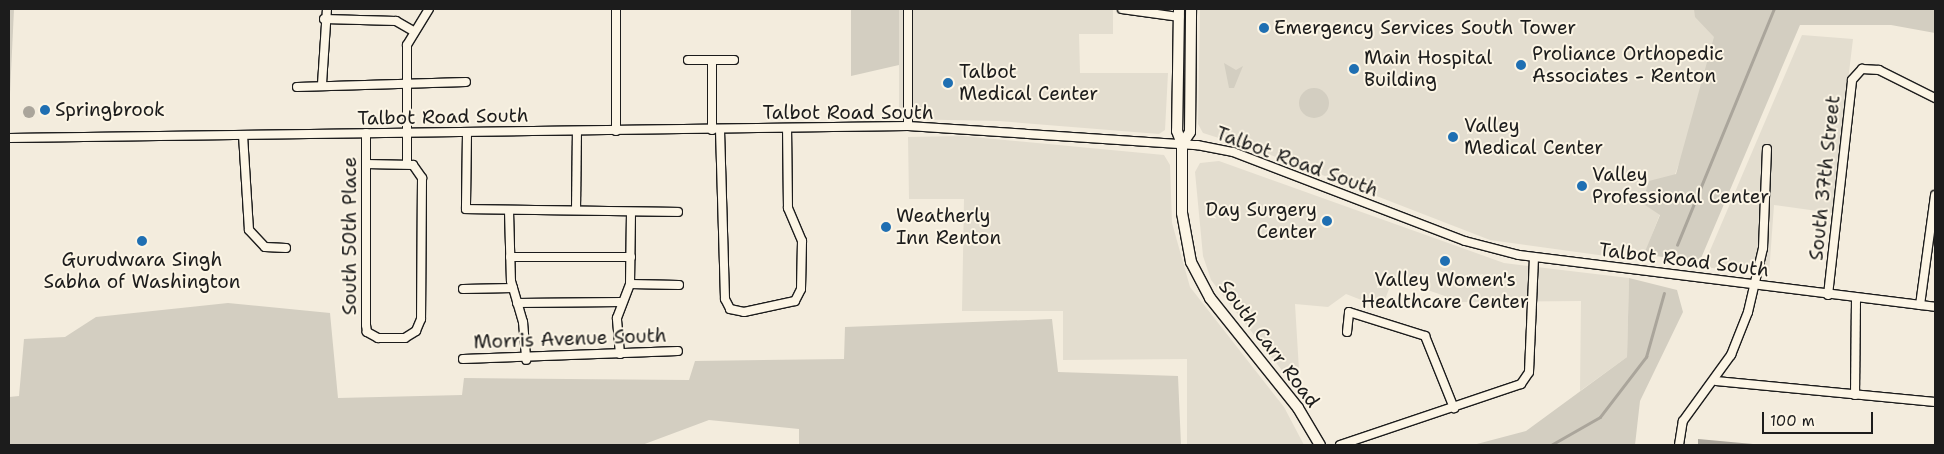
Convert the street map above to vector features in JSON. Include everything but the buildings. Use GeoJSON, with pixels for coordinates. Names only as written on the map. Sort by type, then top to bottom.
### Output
{"type":"FeatureCollection","features":[{"type":"Feature","properties":{"kind":"main road"},"geometry":{"type":"LineString","coordinates":[[1182,144],[1190,132],[1191,9]]}},
{"type":"Feature","properties":{"kind":"main road"},"geometry":{"type":"LineString","coordinates":[[1179,13],[1177,131],[1182,144]]}},
{"type":"Feature","properties":{"kind":"main road","name":"South Carr Road"},"geometry":{"type":"LineString","coordinates":[[1182,144],[1182,213],[1191,262],[1210,298],[1298,408],[1320,445]]}},
{"type":"Feature","properties":{"kind":"street"},"geometry":{"type":"LineString","coordinates":[[322,84],[324,19],[327,9]]}},
{"type":"Feature","properties":{"kind":"street"},"geometry":{"type":"LineString","coordinates":[[366,164],[407,164],[407,45],[413,31],[429,9]]}},
{"type":"Feature","properties":{"kind":"street"},"geometry":{"type":"LineString","coordinates":[[616,9],[616,131]]}},
{"type":"Feature","properties":{"kind":"street"},"geometry":{"type":"LineString","coordinates":[[908,9],[908,126]]}},
{"type":"Feature","properties":{"kind":"street"},"geometry":{"type":"LineString","coordinates":[[1122,9],[1179,13]]}},
{"type":"Feature","properties":{"kind":"street"},"geometry":{"type":"LineString","coordinates":[[324,19],[396,21],[413,31]]}},
{"type":"Feature","properties":{"kind":"street"},"geometry":{"type":"LineString","coordinates":[[688,60],[734,60]]}},
{"type":"Feature","properties":{"kind":"street"},"geometry":{"type":"LineString","coordinates":[[712,60],[720,258],[725,299],[736,312],[798,297],[802,241],[788,208],[787,129]]}},
{"type":"Feature","properties":{"kind":"street","name":"South 37th Street"},"geometry":{"type":"LineString","coordinates":[[1828,295],[1852,80],[1862,69],[1879,70],[1935,98]]}},
{"type":"Feature","properties":{"kind":"street"},"geometry":{"type":"LineString","coordinates":[[297,87],[322,84],[466,82]]}},
{"type":"Feature","properties":{"kind":"street","name":"Talbot Road South"},"geometry":{"type":"LineString","coordinates":[[9,138],[577,132],[908,126],[1182,144],[1233,152],[1461,240],[1534,258],[1935,307]]}},
{"type":"Feature","properties":{"kind":"street"},"geometry":{"type":"LineString","coordinates":[[467,132],[466,209],[678,212]]}},
{"type":"Feature","properties":{"kind":"street"},"geometry":{"type":"LineString","coordinates":[[576,210],[577,132]]}},
{"type":"Feature","properties":{"kind":"street","name":"South 50th Place"},"geometry":{"type":"LineString","coordinates":[[366,134],[366,325],[371,336],[405,338],[416,331],[422,319],[422,178],[418,168],[407,164]]}},
{"type":"Feature","properties":{"kind":"street"},"geometry":{"type":"LineString","coordinates":[[244,135],[248,230],[265,248],[286,248]]}},
{"type":"Feature","properties":{"kind":"street"},"geometry":{"type":"LineString","coordinates":[[1679,445],[1689,410],[1716,381],[1740,338],[1763,248],[1767,149]]}},
{"type":"Feature","properties":{"kind":"street"},"geometry":{"type":"LineString","coordinates":[[1920,305],[1935,195]]}},
{"type":"Feature","properties":{"kind":"street"},"geometry":{"type":"LineString","coordinates":[[509,211],[513,288],[526,335],[526,360]]}},
{"type":"Feature","properties":{"kind":"street"},"geometry":{"type":"LineString","coordinates":[[620,354],[617,318],[630,284],[631,212]]}},
{"type":"Feature","properties":{"kind":"street"},"geometry":{"type":"LineString","coordinates":[[510,257],[631,257]]}},
{"type":"Feature","properties":{"kind":"street"},"geometry":{"type":"LineString","coordinates":[[1340,445],[1454,408],[1524,380],[1529,372],[1534,258]]}},
{"type":"Feature","properties":{"kind":"street"},"geometry":{"type":"LineString","coordinates":[[630,284],[680,285]]}},
{"type":"Feature","properties":{"kind":"street"},"geometry":{"type":"LineString","coordinates":[[463,289],[513,288]]}},
{"type":"Feature","properties":{"kind":"street"},"geometry":{"type":"LineString","coordinates":[[1855,395],[1856,298]]}},
{"type":"Feature","properties":{"kind":"street"},"geometry":{"type":"LineString","coordinates":[[517,302],[622,302]]}},
{"type":"Feature","properties":{"kind":"street"},"geometry":{"type":"LineString","coordinates":[[1347,332],[1348,312],[1425,336],[1454,408]]}},
{"type":"Feature","properties":{"kind":"street","name":"Morris Avenue South"},"geometry":{"type":"LineString","coordinates":[[463,359],[526,360],[678,352]]}},
{"type":"Feature","properties":{"kind":"street"},"geometry":{"type":"LineString","coordinates":[[1716,381],[1935,402]]}},
{"type":"Feature","properties":{"kind":"shaded area"},"geometry":{"type":"Polygon","coordinates":[[[9,9],[14,9],[9,115],[9,9]]]}},
{"type":"Feature","properties":{"kind":"shaded area"},"geometry":{"type":"Polygon","coordinates":[[[851,9],[899,9],[899,65],[851,76],[851,9]]]}},
{"type":"Feature","properties":{"kind":"shaded area"},"geometry":{"type":"Polygon","coordinates":[[[899,9],[1113,9],[1113,34],[1079,34],[1080,73],[1168,73],[1165,130],[1159,134],[999,121],[899,119],[899,9]]]}},
{"type":"Feature","properties":{"kind":"shaded area","name":"Valley Medical Center"},"geometry":{"type":"Polygon","coordinates":[[[1200,9],[1738,9],[1642,261],[1490,240],[1260,151],[1203,133],[1198,124],[1200,9]]]}},
{"type":"Feature","properties":{"kind":"shaded area"},"geometry":{"type":"Polygon","coordinates":[[[1694,9],[1935,9],[1935,33],[1891,25],[1800,25],[1699,263],[1644,254],[1660,215],[1642,203],[1649,181],[1676,174],[1714,37],[1695,17],[1694,9]]]}},
{"type":"Feature","properties":{"kind":"shaded area"},"geometry":{"type":"Polygon","coordinates":[[[1802,35],[1853,39],[1832,213],[1774,205],[1769,274],[1703,267],[1802,35]]]}},
{"type":"Feature","properties":{"kind":"shaded area"},"geometry":{"type":"Polygon","coordinates":[[[1224,63],[1236,70],[1243,66],[1234,88],[1229,88],[1224,63]]]}},
{"type":"Feature","properties":{"kind":"shaded area"},"geometry":{"type":"Polygon","coordinates":[[[1314,88],[1320,89],[1328,97],[1328,109],[1320,117],[1314,118],[1308,117],[1300,109],[1299,103],[1300,97],[1308,89],[1314,88]]]}},
{"type":"Feature","properties":{"kind":"shaded area"},"geometry":{"type":"Polygon","coordinates":[[[27,106],[31,106],[35,112],[31,118],[27,118],[23,114],[23,110],[27,106]]]}},
{"type":"Feature","properties":{"kind":"shaded area"},"geometry":{"type":"Polygon","coordinates":[[[963,136],[1164,155],[1170,165],[1172,223],[1190,287],[1284,407],[1304,445],[1187,445],[1187,359],[1063,360],[1063,311],[962,311],[964,199],[909,199],[908,137],[963,136]]]}},
{"type":"Feature","properties":{"kind":"shaded area"},"geometry":{"type":"Polygon","coordinates":[[[1219,161],[1504,263],[1629,278],[1627,357],[1580,391],[1581,301],[1462,302],[1393,278],[1382,308],[1346,294],[1328,307],[1295,304],[1299,370],[1288,378],[1211,280],[1203,256],[1195,172],[1200,163],[1219,161]]]}},
{"type":"Feature","properties":{"kind":"shaded area"},"geometry":{"type":"Polygon","coordinates":[[[1629,278],[1677,290],[1683,312],[1640,401],[1635,445],[1473,445],[1526,431],[1627,357],[1629,278]]]}},
{"type":"Feature","properties":{"kind":"shaded area"},"geometry":{"type":"Polygon","coordinates":[[[228,303],[330,313],[338,398],[462,395],[464,378],[689,380],[695,361],[844,359],[845,327],[1052,319],[1058,372],[1178,376],[1181,445],[799,445],[799,429],[709,420],[642,445],[9,445],[9,397],[19,396],[24,339],[65,337],[96,317],[228,303]]]}},
{"type":"Feature","properties":{"kind":"shaded area"},"geometry":{"type":"Polygon","coordinates":[[[1698,439],[1753,444],[1753,445],[1698,445],[1698,439]]]}},
{"type":"Feature","properties":{"kind":"waterway"},"geometry":{"type":"LineString","coordinates":[[1677,245],[1774,9]]}},
{"type":"Feature","properties":{"kind":"waterway"},"geometry":{"type":"LineString","coordinates":[[1551,445],[1600,417],[1646,357],[1664,293]]}},
{"type":"Feature","properties":{"kind":"place","name":"Emergency Services South Tower"},"geometry":{"type":"Point","coordinates":[1264,28]}},
{"type":"Feature","properties":{"kind":"place","name":"Proliance Orthopedic Associates - Renton"},"geometry":{"type":"Point","coordinates":[1521,65]}},
{"type":"Feature","properties":{"kind":"place","name":"Main Hospital Building"},"geometry":{"type":"Point","coordinates":[1354,69]}},
{"type":"Feature","properties":{"kind":"place","name":"Talbot Medical Center"},"geometry":{"type":"Point","coordinates":[948,83]}},
{"type":"Feature","properties":{"kind":"place","name":"Springbrook"},"geometry":{"type":"Point","coordinates":[45,110]}},
{"type":"Feature","properties":{"kind":"place","name":"Valley Medical Center"},"geometry":{"type":"Point","coordinates":[1453,137]}},
{"type":"Feature","properties":{"kind":"place","name":"Valley Professional Center"},"geometry":{"type":"Point","coordinates":[1582,186]}},
{"type":"Feature","properties":{"kind":"place","name":"Day Surgery Center"},"geometry":{"type":"Point","coordinates":[1327,221]}},
{"type":"Feature","properties":{"kind":"place","name":"Weatherly Inn Renton"},"geometry":{"type":"Point","coordinates":[886,227]}},
{"type":"Feature","properties":{"kind":"place","name":"Gurudwara Singh Sabha of Washington"},"geometry":{"type":"Point","coordinates":[142,241]}},
{"type":"Feature","properties":{"kind":"place","name":"Valley Women's Healthcare Center"},"geometry":{"type":"Point","coordinates":[1445,261]}}]}
